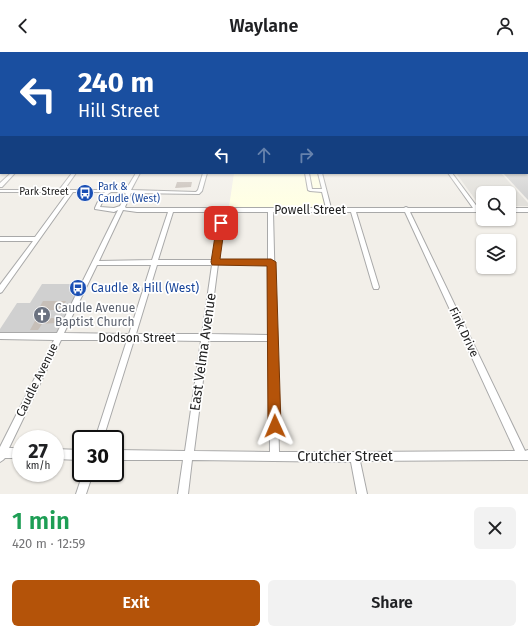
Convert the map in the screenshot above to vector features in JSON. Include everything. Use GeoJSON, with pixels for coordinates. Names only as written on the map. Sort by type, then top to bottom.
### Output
{"type":"FeatureCollection","features":[{"type":"Feature","properties":{"kind":"street"},"geometry":{"type":"LineString","coordinates":[[0,186],[12,174]]}},
{"type":"Feature","properties":{"kind":"street"},"geometry":{"type":"LineString","coordinates":[[60,192],[73,174]]}},
{"type":"Feature","properties":{"kind":"street"},"geometry":{"type":"LineString","coordinates":[[121,209],[137,174]]}},
{"type":"Feature","properties":{"kind":"street","name":"Park Street"},"geometry":{"type":"LineString","coordinates":[[87,192],[110,191],[197,193],[200,191],[205,174]]}},
{"type":"Feature","properties":{"kind":"street"},"geometry":{"type":"LineString","coordinates":[[307,174],[310,190],[325,191]]}},
{"type":"Feature","properties":{"kind":"street"},"geometry":{"type":"LineString","coordinates":[[320,174],[329,210]]}},
{"type":"Feature","properties":{"kind":"street"},"geometry":{"type":"LineString","coordinates":[[451,174],[476,209]]}},
{"type":"Feature","properties":{"kind":"street","name":"Park Street"},"geometry":{"type":"LineString","coordinates":[[0,191],[100,192],[103,195]]}},
{"type":"Feature","properties":{"kind":"street"},"geometry":{"type":"LineString","coordinates":[[110,191],[103,195],[97,208],[115,214]]}},
{"type":"Feature","properties":{"kind":"street"},"geometry":{"type":"LineString","coordinates":[[0,290],[71,192]]}},
{"type":"Feature","properties":{"kind":"street","name":"Powell Street"},"geometry":{"type":"LineString","coordinates":[[121,209],[476,210]]}},
{"type":"Feature","properties":{"kind":"street","name":"Caudle Avenue"},"geometry":{"type":"LineString","coordinates":[[1,454],[94,263],[115,214],[121,209]]}},
{"type":"Feature","properties":{"kind":"street"},"geometry":{"type":"LineString","coordinates":[[102,430],[171,210]]}},
{"type":"Feature","properties":{"kind":"street","name":"East Velma Avenue"},"geometry":{"type":"LineString","coordinates":[[183,494],[223,210]]}},
{"type":"Feature","properties":{"kind":"street"},"geometry":{"type":"LineString","coordinates":[[270,210],[275,456]]}},
{"type":"Feature","properties":{"kind":"street"},"geometry":{"type":"LineString","coordinates":[[353,210],[376,287]]}},
{"type":"Feature","properties":{"kind":"street","name":"Fink Drive"},"geometry":{"type":"LineString","coordinates":[[406,210],[525,455]]}},
{"type":"Feature","properties":{"kind":"street"},"geometry":{"type":"LineString","coordinates":[[516,210],[528,210]]}},
{"type":"Feature","properties":{"kind":"street"},"geometry":{"type":"LineString","coordinates":[[0,239],[37,239]]}},
{"type":"Feature","properties":{"kind":"street"},"geometry":{"type":"LineString","coordinates":[[94,263],[271,262]]}},
{"type":"Feature","properties":{"kind":"street","name":"Dodson Street"},"geometry":{"type":"LineString","coordinates":[[0,336],[273,338]]}},
{"type":"Feature","properties":{"kind":"street"},"geometry":{"type":"LineString","coordinates":[[1,454],[12,453]]}},
{"type":"Feature","properties":{"kind":"street","name":"Crutcher Street"},"geometry":{"type":"LineString","coordinates":[[124,455],[188,454],[355,457],[525,455]]}},
{"type":"Feature","properties":{"kind":"street"},"geometry":{"type":"LineString","coordinates":[[355,457],[362,494]]}},
{"type":"Feature","properties":{"kind":"street"},"geometry":{"type":"LineString","coordinates":[[81,494],[85,482]]}},
{"type":"Feature","properties":{"kind":"shaded area"},"geometry":{"type":"Polygon","coordinates":[[[234,174],[320,174],[328,207],[229,207],[234,174]]]}},
{"type":"Feature","properties":{"kind":"shaded area"},"geometry":{"type":"Polygon","coordinates":[[[457,174],[502,174],[513,186],[476,186],[476,200],[457,174]]]}},
{"type":"Feature","properties":{"kind":"shaded area"},"geometry":{"type":"Polygon","coordinates":[[[504,174],[528,174],[528,200],[504,174]]]}},
{"type":"Feature","properties":{"kind":"shaded area"},"geometry":{"type":"Polygon","coordinates":[[[516,190],[528,203],[528,206],[516,206],[516,190]]]}},
{"type":"Feature","properties":{"kind":"shaded area"},"geometry":{"type":"Polygon","coordinates":[[[42,284],[84,284],[58,337],[0,336],[0,329],[17,303],[30,303],[42,284]]]}},
{"type":"Feature","properties":{"kind":"building"},"geometry":{"type":"Polygon","coordinates":[[[177,182],[192,182],[191,187],[175,188],[177,182]]]}},
{"type":"Feature","properties":{"kind":"building","name":"Caudle Avenue Baptist Church"},"geometry":{"type":"Polygon","coordinates":[[[43,301],[66,301],[61,310],[49,310],[45,318],[57,319],[55,323],[42,324],[38,330],[30,330],[41,310],[38,310],[43,301]]]}},
{"type":"Feature","properties":{"kind":"place","name":"Park & Caudle (West)"},"geometry":{"type":"Point","coordinates":[85,193]}},
{"type":"Feature","properties":{"kind":"place","name":"Caudle & Hill (West)"},"geometry":{"type":"Point","coordinates":[78,288]}},
{"type":"Feature","properties":{"kind":"place","name":"Caudle Avenue Baptist Church"},"geometry":{"type":"Point","coordinates":[42,315]}},
{"type":"Feature","properties":{"kind":"route"},"geometry":{"type":"LineString","coordinates":[[221,223],[216,262],[271,262],[275,426]]}}]}
